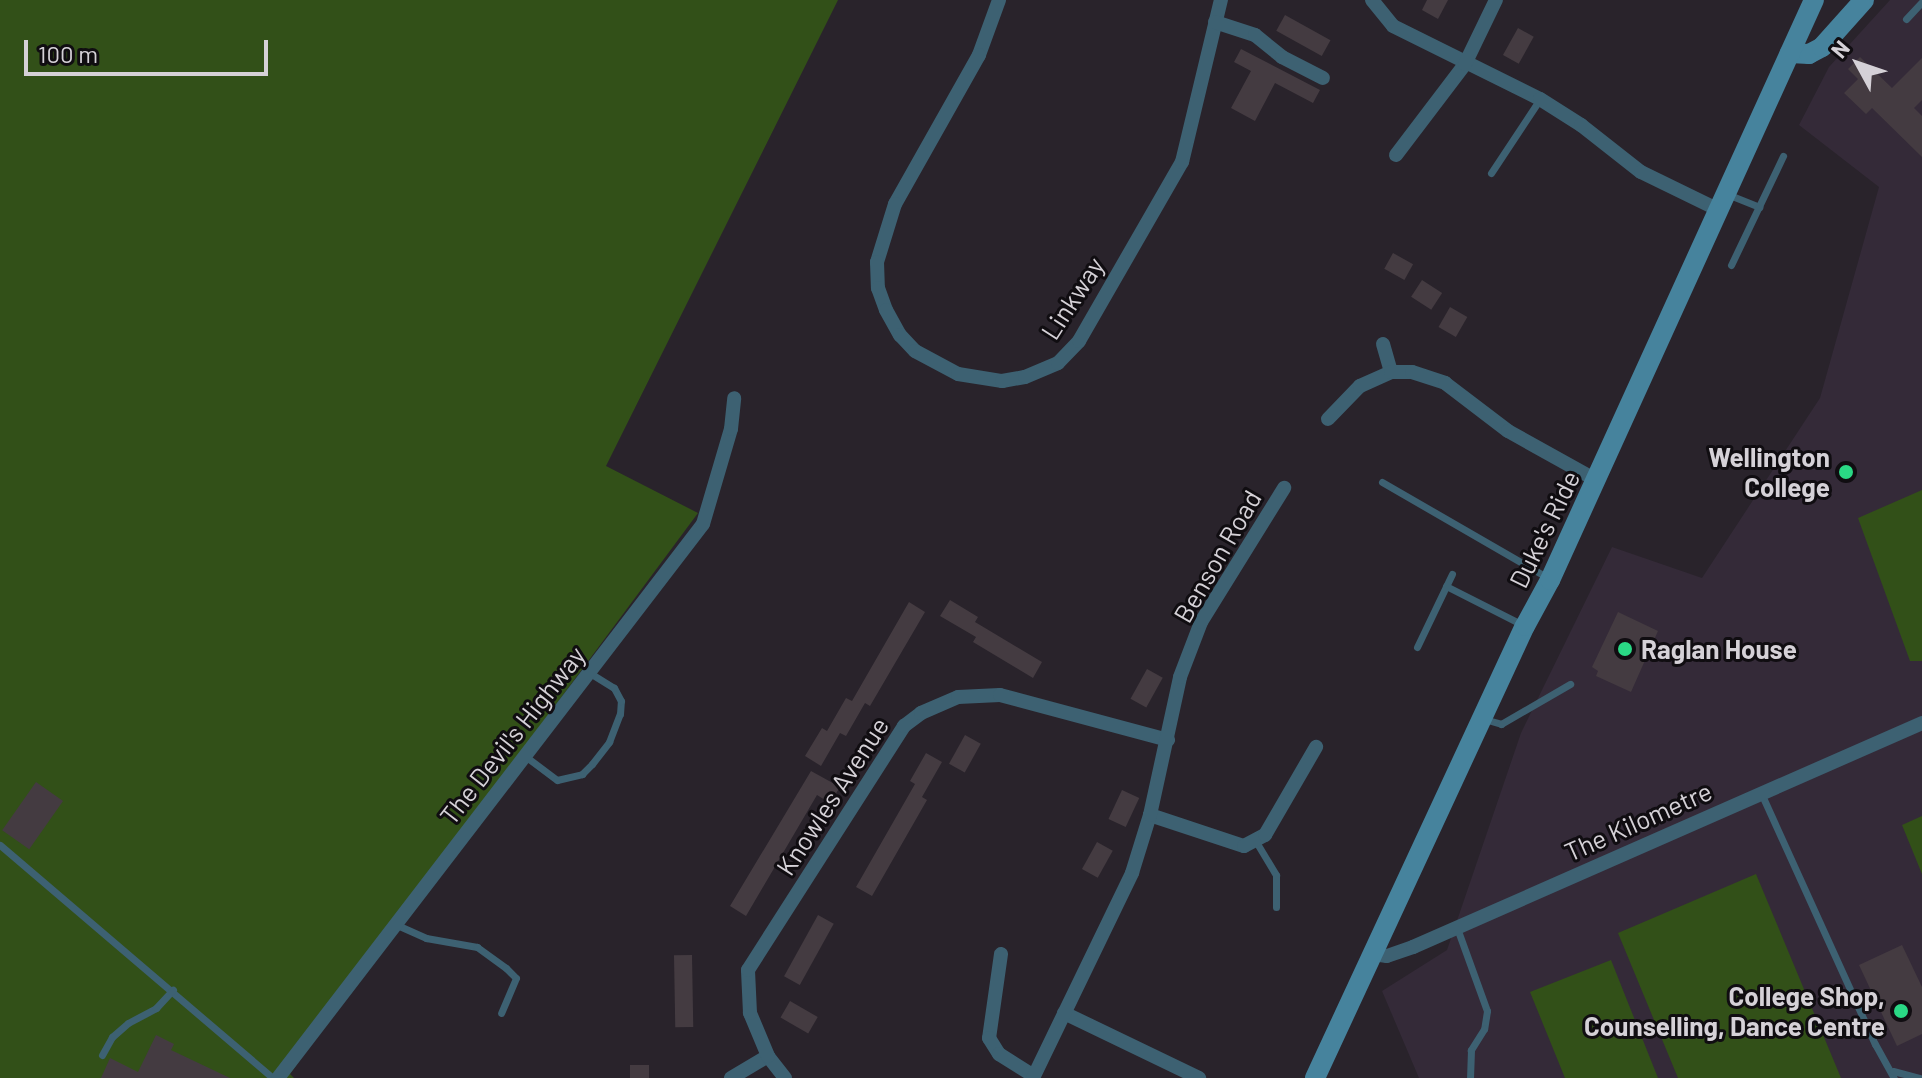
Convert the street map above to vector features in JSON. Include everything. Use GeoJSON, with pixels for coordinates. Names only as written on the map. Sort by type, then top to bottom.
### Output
{"type":"FeatureCollection","features":[{"type":"Feature","properties":{"kind":"main road","name":"Duke's Ride"},"geometry":{"type":"LineString","coordinates":[[1315,1078],[1525,626],[1550,580],[1814,0]]}},
{"type":"Feature","properties":{"kind":"main road"},"geometry":{"type":"LineString","coordinates":[[1790,53],[1809,54],[1822,47],[1864,0]]}},
{"type":"Feature","properties":{"kind":"street","name":"Linkway"},"geometry":{"type":"LineString","coordinates":[[999,0],[979,55],[895,204],[877,262],[878,288],[900,335],[935,365],[982,380],[1002,381],[1058,363],[1079,341],[1182,162],[1221,0]]}},
{"type":"Feature","properties":{"kind":"street"},"geometry":{"type":"LineString","coordinates":[[1372,0],[1393,26],[1540,99],[1581,125],[1641,172],[1721,201]]}},
{"type":"Feature","properties":{"kind":"street"},"geometry":{"type":"LineString","coordinates":[[1396,155],[1465,64],[1496,0]]}},
{"type":"Feature","properties":{"kind":"street"},"geometry":{"type":"LineString","coordinates":[[1215,22],[1255,35],[1282,57],[1323,78]]}},
{"type":"Feature","properties":{"kind":"street"},"geometry":{"type":"LineString","coordinates":[[1383,344],[1391,372]]}},
{"type":"Feature","properties":{"kind":"street"},"geometry":{"type":"LineString","coordinates":[[1328,419],[1360,386],[1391,372],[1412,372],[1445,383],[1508,431],[1547,456],[1596,480]]}},
{"type":"Feature","properties":{"kind":"street","name":"The Devil's Highway"},"geometry":{"type":"LineString","coordinates":[[276,1078],[397,925],[703,524],[731,429],[734,398]]}},
{"type":"Feature","properties":{"kind":"street","name":"Benson Road"},"geometry":{"type":"LineString","coordinates":[[1168,740],[1180,677],[1201,622],[1284,488]]}},
{"type":"Feature","properties":{"kind":"street","name":"Knowles Avenue"},"geometry":{"type":"LineString","coordinates":[[785,1078],[768,1056],[750,1013],[748,970],[904,726],[939,703],[979,694],[1000,695],[1168,740]]}},
{"type":"Feature","properties":{"kind":"street","name":"The Kilometre"},"geometry":{"type":"LineString","coordinates":[[1373,954],[1387,956],[1457,928],[1922,723]]}},
{"type":"Feature","properties":{"kind":"street"},"geometry":{"type":"LineString","coordinates":[[1001,954],[989,1038],[999,1054],[1034,1077],[1132,873],[1168,740]]}},
{"type":"Feature","properties":{"kind":"street"},"geometry":{"type":"LineString","coordinates":[[1150,815],[1244,846],[1265,835],[1316,747]]}},
{"type":"Feature","properties":{"kind":"street"},"geometry":{"type":"LineString","coordinates":[[1064,1013],[1199,1078]]}},
{"type":"Feature","properties":{"kind":"street"},"geometry":{"type":"LineString","coordinates":[[731,1078],[768,1056]]}},
{"type":"Feature","properties":{"kind":"lane"},"geometry":{"type":"LineString","coordinates":[[1906,19],[1922,2]]}},
{"type":"Feature","properties":{"kind":"lane"},"geometry":{"type":"LineString","coordinates":[[1491,173],[1540,99]]}},
{"type":"Feature","properties":{"kind":"lane"},"geometry":{"type":"LineString","coordinates":[[1731,265],[1783,156]]}},
{"type":"Feature","properties":{"kind":"lane"},"geometry":{"type":"LineString","coordinates":[[1721,201],[1759,207]]}},
{"type":"Feature","properties":{"kind":"lane"},"geometry":{"type":"LineString","coordinates":[[1382,482],[1550,580]]}},
{"type":"Feature","properties":{"kind":"lane"},"geometry":{"type":"LineString","coordinates":[[1417,647],[1452,574]]}},
{"type":"Feature","properties":{"kind":"lane"},"geometry":{"type":"LineString","coordinates":[[1446,586],[1525,626]]}},
{"type":"Feature","properties":{"kind":"lane"},"geometry":{"type":"LineString","coordinates":[[525,756],[557,780],[582,774],[592,764],[609,742],[620,714],[621,701],[614,688],[590,673]]}},
{"type":"Feature","properties":{"kind":"lane"},"geometry":{"type":"LineString","coordinates":[[1483,719],[1501,724],[1570,684]]}},
{"type":"Feature","properties":{"kind":"lane"},"geometry":{"type":"LineString","coordinates":[[1761,793],[1875,1044],[1893,1075],[1920,1078]]}},
{"type":"Feature","properties":{"kind":"lane"},"geometry":{"type":"LineString","coordinates":[[1255,840],[1276,875],[1276,907]]}},
{"type":"Feature","properties":{"kind":"lane"},"geometry":{"type":"LineString","coordinates":[[0,845],[276,1078]]}},
{"type":"Feature","properties":{"kind":"lane"},"geometry":{"type":"LineString","coordinates":[[397,925],[426,938],[477,947],[506,968],[516,978],[501,1013]]}},
{"type":"Feature","properties":{"kind":"lane"},"geometry":{"type":"LineString","coordinates":[[1457,928],[1487,1011],[1484,1029],[1471,1050],[1470,1078]]}},
{"type":"Feature","properties":{"kind":"lane"},"geometry":{"type":"LineString","coordinates":[[102,1055],[112,1037],[128,1023],[156,1008],[173,990]]}},
{"type":"Feature","properties":{"kind":"shaded area","name":"Wellington College"},"geometry":{"type":"Polygon","coordinates":[[[1890,0],[1922,0],[1922,1078],[1419,1078],[1382,991],[1447,950],[1521,733],[1612,547],[1702,578],[1820,398],[1879,187],[1799,125],[1829,67],[1890,0]]]}},
{"type":"Feature","properties":{"kind":"green space"},"geometry":{"type":"Polygon","coordinates":[[[0,0],[838,0],[606,466],[698,513],[422,885],[290,1074],[294,1078],[0,1078],[0,0]]]}},
{"type":"Feature","properties":{"kind":"green space"},"geometry":{"type":"Polygon","coordinates":[[[1922,490],[1922,661],[1910,661],[1858,518],[1922,490]]]}},
{"type":"Feature","properties":{"kind":"green space"},"geometry":{"type":"Polygon","coordinates":[[[1922,816],[1922,874],[1902,825],[1922,816]]]}},
{"type":"Feature","properties":{"kind":"green space"},"geometry":{"type":"Polygon","coordinates":[[[1756,874],[1841,1078],[1678,1078],[1618,933],[1756,874]]]}},
{"type":"Feature","properties":{"kind":"green space"},"geometry":{"type":"Polygon","coordinates":[[[1611,960],[1658,1078],[1565,1078],[1530,992],[1611,960]]]}},
{"type":"Feature","properties":{"kind":"building"},"geometry":{"type":"Polygon","coordinates":[[[1427,0],[1448,0],[1438,19],[1422,10],[1427,0]]]}},
{"type":"Feature","properties":{"kind":"building"},"geometry":{"type":"Polygon","coordinates":[[[1285,15],[1330,40],[1322,56],[1276,31],[1285,15]]]}},
{"type":"Feature","properties":{"kind":"building"},"geometry":{"type":"Polygon","coordinates":[[[1518,28],[1534,37],[1519,64],[1503,55],[1518,28]]]}},
{"type":"Feature","properties":{"kind":"building"},"geometry":{"type":"Polygon","coordinates":[[[1241,49],[1320,90],[1313,103],[1275,83],[1255,121],[1231,108],[1251,71],[1234,62],[1241,49]]]}},
{"type":"Feature","properties":{"kind":"building"},"geometry":{"type":"Polygon","coordinates":[[[1860,57],[1892,88],[1922,58],[1922,100],[1914,108],[1922,116],[1922,157],[1872,108],[1866,114],[1844,93],[1858,79],[1848,69],[1860,57]]]}},
{"type":"Feature","properties":{"kind":"building"},"geometry":{"type":"Polygon","coordinates":[[[1393,253],[1413,264],[1404,280],[1384,269],[1393,253]]]}},
{"type":"Feature","properties":{"kind":"building"},"geometry":{"type":"Polygon","coordinates":[[[1422,280],[1442,293],[1431,310],[1411,297],[1422,280]]]}},
{"type":"Feature","properties":{"kind":"building"},"geometry":{"type":"Polygon","coordinates":[[[1450,307],[1467,317],[1456,337],[1438,327],[1450,307]]]}},
{"type":"Feature","properties":{"kind":"building"},"geometry":{"type":"Polygon","coordinates":[[[950,600],[978,617],[975,622],[1042,662],[1033,678],[973,642],[976,637],[940,616],[950,600]]]}},
{"type":"Feature","properties":{"kind":"building"},"geometry":{"type":"Polygon","coordinates":[[[909,602],[925,612],[870,706],[865,703],[846,736],[840,733],[821,766],[805,756],[822,728],[827,731],[846,698],[852,701],[909,602]]]}},
{"type":"Feature","properties":{"kind":"building","name":"Raglan House"},"geometry":{"type":"Polygon","coordinates":[[[1618,612],[1658,631],[1631,692],[1596,676],[1598,671],[1592,667],[1618,612]]]}},
{"type":"Feature","properties":{"kind":"building"},"geometry":{"type":"Polygon","coordinates":[[[1147,669],[1163,678],[1146,707],[1131,699],[1147,669]]]}},
{"type":"Feature","properties":{"kind":"building"},"geometry":{"type":"Polygon","coordinates":[[[965,735],[981,744],[965,773],[949,764],[965,735]]]}},
{"type":"Feature","properties":{"kind":"building"},"geometry":{"type":"Polygon","coordinates":[[[926,753],[942,762],[922,797],[927,800],[872,896],[856,887],[915,784],[910,781],[926,753]]]}},
{"type":"Feature","properties":{"kind":"building"},"geometry":{"type":"Polygon","coordinates":[[[811,771],[840,787],[830,803],[817,795],[746,916],[730,906],[811,771]]]}},
{"type":"Feature","properties":{"kind":"building"},"geometry":{"type":"Polygon","coordinates":[[[36,782],[63,801],[29,849],[2,830],[36,782]]]}},
{"type":"Feature","properties":{"kind":"building"},"geometry":{"type":"Polygon","coordinates":[[[1122,790],[1139,798],[1126,827],[1108,819],[1122,790]]]}},
{"type":"Feature","properties":{"kind":"building"},"geometry":{"type":"Polygon","coordinates":[[[1097,842],[1113,851],[1098,878],[1082,869],[1097,842]]]}},
{"type":"Feature","properties":{"kind":"building"},"geometry":{"type":"Polygon","coordinates":[[[818,915],[834,924],[800,985],[784,976],[818,915]]]}},
{"type":"Feature","properties":{"kind":"building","name":"College Shop, Counselling, Dance Centre"},"geometry":{"type":"Polygon","coordinates":[[[1902,945],[1922,987],[1922,1034],[1897,1046],[1859,965],[1902,945]]]}},
{"type":"Feature","properties":{"kind":"building"},"geometry":{"type":"Polygon","coordinates":[[[674,955],[692,955],[693,1027],[675,1027],[674,955]]]}},
{"type":"Feature","properties":{"kind":"building"},"geometry":{"type":"Polygon","coordinates":[[[790,1001],[818,1017],[808,1033],[780,1017],[790,1001]]]}},
{"type":"Feature","properties":{"kind":"building"},"geometry":{"type":"Polygon","coordinates":[[[156,1035],[174,1044],[171,1050],[230,1078],[101,1078],[110,1058],[138,1072],[156,1035]]]}},
{"type":"Feature","properties":{"kind":"building"},"geometry":{"type":"Polygon","coordinates":[[[630,1065],[649,1065],[649,1078],[630,1078],[630,1065]]]}},
{"type":"Feature","properties":{"kind":"place","name":"Wellington College"},"geometry":{"type":"Point","coordinates":[1846,472]}},
{"type":"Feature","properties":{"kind":"place","name":"Raglan House"},"geometry":{"type":"Point","coordinates":[1625,649]}},
{"type":"Feature","properties":{"kind":"place","name":"College Shop, Counselling, Dance Centre"},"geometry":{"type":"Point","coordinates":[1901,1011]}}]}
